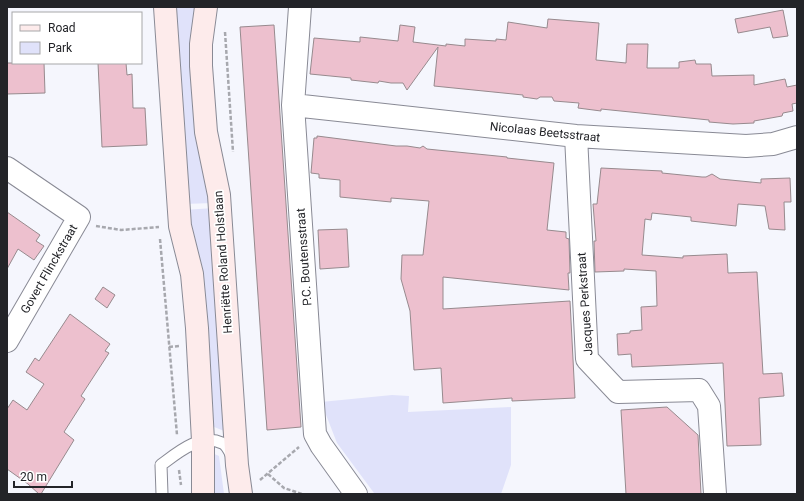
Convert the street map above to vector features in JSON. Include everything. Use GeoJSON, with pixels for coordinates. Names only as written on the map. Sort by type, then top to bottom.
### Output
{"type":"FeatureCollection","features":[{"type":"Feature","properties":{"kind":"main road"},"geometry":{"type":"LineString","coordinates":[[165,7],[180,226],[192,274],[197,328],[203,441],[203,494]]}},
{"type":"Feature","properties":{"kind":"main road","name":"Henriëtte Roland Holstlaan"},"geometry":{"type":"LineString","coordinates":[[206,7],[201,44],[201,66],[206,132],[219,195],[237,465],[249,488]]}},
{"type":"Feature","properties":{"kind":"street","name":"P.C. Boutensstraat"},"geometry":{"type":"LineString","coordinates":[[300,7],[293,105],[315,434]]}},
{"type":"Feature","properties":{"kind":"street","name":"Nicolaas Beetsstraat"},"geometry":{"type":"LineString","coordinates":[[293,105],[576,136],[746,146],[773,144],[797,136]]}},
{"type":"Feature","properties":{"kind":"street","name":"Jacques Perkstraat"},"geometry":{"type":"LineString","coordinates":[[576,136],[587,359],[618,392],[699,390],[709,406],[715,494]]}},
{"type":"Feature","properties":{"kind":"street"},"geometry":{"type":"LineString","coordinates":[[7,168],[80,218]]}},
{"type":"Feature","properties":{"kind":"street","name":"Govert Flinckstraat"},"geometry":{"type":"LineString","coordinates":[[7,340],[80,218]]}},
{"type":"Feature","properties":{"kind":"street"},"geometry":{"type":"LineString","coordinates":[[315,434],[356,494]]}},
{"type":"Feature","properties":{"kind":"lane"},"geometry":{"type":"LineString","coordinates":[[162,494],[161,465],[191,444],[203,441],[223,443],[237,465]]}},
{"type":"Feature","properties":{"kind":"path"},"geometry":{"type":"LineString","coordinates":[[80,218],[90,224],[108,229],[121,230],[160,227]]}},
{"type":"Feature","properties":{"kind":"path"},"geometry":{"type":"LineString","coordinates":[[159,221],[181,487]]}},
{"type":"Feature","properties":{"kind":"path"},"geometry":{"type":"LineString","coordinates":[[169,347],[181,346]]}},
{"type":"Feature","properties":{"kind":"path"},"geometry":{"type":"LineString","coordinates":[[249,488],[315,434]]}},
{"type":"Feature","properties":{"kind":"path"},"geometry":{"type":"LineString","coordinates":[[268,474],[284,488],[302,494]]}},
{"type":"Feature","properties":{"kind":"green space"},"geometry":{"type":"Polygon","coordinates":[[[170,7],[199,7],[213,203],[184,204],[170,7]]]}},
{"type":"Feature","properties":{"kind":"green space"},"geometry":{"type":"Polygon","coordinates":[[[214,208],[224,431],[207,424],[184,210],[214,208]]]}},
{"type":"Feature","properties":{"kind":"green space"},"geometry":{"type":"Polygon","coordinates":[[[392,395],[409,396],[408,412],[511,407],[511,465],[501,494],[374,493],[337,443],[321,402],[392,395]]]}},
{"type":"Feature","properties":{"kind":"green space"},"geometry":{"type":"Polygon","coordinates":[[[210,452],[219,456],[224,494],[210,494],[210,452]]]}},
{"type":"Feature","properties":{"kind":"building"},"geometry":{"type":"Polygon","coordinates":[[[783,10],[788,36],[773,38],[770,27],[738,33],[735,19],[783,10]]]}},
{"type":"Feature","properties":{"kind":"building"},"geometry":{"type":"Polygon","coordinates":[[[548,19],[599,23],[596,60],[626,63],[627,44],[648,44],[647,68],[679,68],[679,62],[695,60],[696,64],[711,64],[712,76],[754,75],[754,85],[785,79],[787,87],[797,85],[797,103],[792,104],[793,111],[783,113],[782,116],[754,121],[754,123],[733,124],[709,122],[709,120],[578,108],[579,103],[554,101],[552,97],[540,97],[537,99],[523,97],[523,95],[434,86],[438,47],[407,90],[403,83],[379,81],[378,83],[351,80],[351,78],[310,74],[314,38],[360,42],[360,37],[398,41],[400,25],[415,27],[413,42],[446,46],[446,44],[465,46],[465,39],[496,41],[496,39],[506,40],[508,22],[547,28],[548,19]]]}},
{"type":"Feature","properties":{"kind":"building"},"geometry":{"type":"Polygon","coordinates":[[[274,25],[301,427],[267,430],[240,27],[274,25]]]}},
{"type":"Feature","properties":{"kind":"building"},"geometry":{"type":"Polygon","coordinates":[[[7,63],[44,64],[45,93],[7,94],[7,63]]]}},
{"type":"Feature","properties":{"kind":"building"},"geometry":{"type":"Polygon","coordinates":[[[98,64],[126,64],[127,75],[132,74],[133,108],[145,108],[147,145],[102,147],[98,64]]]}},
{"type":"Feature","properties":{"kind":"building"},"geometry":{"type":"Polygon","coordinates":[[[317,136],[396,146],[420,148],[423,146],[427,149],[554,163],[547,230],[566,232],[566,238],[569,239],[569,290],[443,277],[443,309],[570,301],[575,398],[512,401],[512,398],[443,403],[441,368],[414,370],[410,311],[401,279],[402,255],[423,255],[429,201],[391,198],[391,202],[340,197],[340,180],[319,178],[319,174],[311,173],[314,138],[317,138],[317,136]]]}},
{"type":"Feature","properties":{"kind":"building"},"geometry":{"type":"Polygon","coordinates":[[[601,168],[662,171],[662,173],[702,177],[712,174],[720,179],[761,183],[761,179],[790,178],[791,202],[784,202],[785,230],[769,229],[765,206],[738,204],[736,226],[691,221],[691,217],[652,213],[651,220],[645,219],[642,255],[683,258],[683,256],[727,254],[728,273],[757,272],[763,374],[782,373],[784,396],[759,398],[761,445],[727,446],[723,363],[632,367],[631,354],[618,355],[617,334],[642,330],[641,307],[657,306],[656,271],[624,269],[624,271],[595,272],[594,241],[596,241],[593,204],[597,204],[601,168]]]}},
{"type":"Feature","properties":{"kind":"building"},"geometry":{"type":"Polygon","coordinates":[[[7,212],[40,235],[36,241],[44,246],[34,260],[18,249],[7,269],[7,212]]]}},
{"type":"Feature","properties":{"kind":"building"},"geometry":{"type":"Polygon","coordinates":[[[347,229],[349,267],[320,269],[318,230],[347,229]]]}},
{"type":"Feature","properties":{"kind":"building"},"geometry":{"type":"Polygon","coordinates":[[[103,287],[115,295],[107,308],[95,299],[103,287]]]}},
{"type":"Feature","properties":{"kind":"building"},"geometry":{"type":"Polygon","coordinates":[[[70,314],[110,344],[105,351],[109,353],[81,396],[85,399],[64,432],[74,440],[41,494],[39,494],[7,469],[7,409],[13,400],[27,410],[44,384],[26,372],[35,358],[39,361],[70,314]]]}},
{"type":"Feature","properties":{"kind":"building"},"geometry":{"type":"Polygon","coordinates":[[[667,407],[698,435],[701,494],[626,494],[621,410],[667,407]]]}}]}
